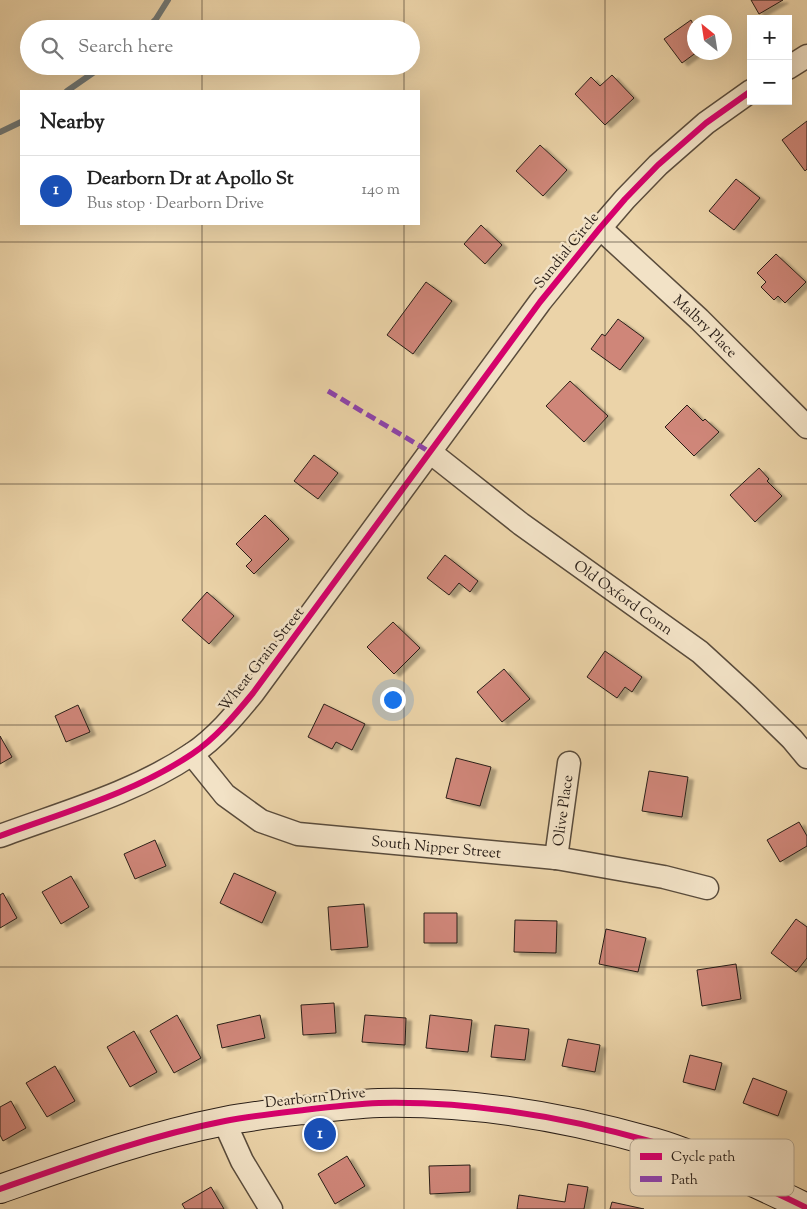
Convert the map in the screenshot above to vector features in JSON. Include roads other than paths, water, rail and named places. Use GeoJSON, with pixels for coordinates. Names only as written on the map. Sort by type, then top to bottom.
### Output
{"type":"FeatureCollection","features":[{"type":"Feature","properties":{"kind":"street"},"geometry":{"type":"LineString","coordinates":[[792,65],[807,56]]}},
{"type":"Feature","properties":{"kind":"street","name":"Sundial Circle"},"geometry":{"type":"LineString","coordinates":[[430,452],[540,302],[625,199],[658,165],[706,123],[747,94]]}},
{"type":"Feature","properties":{"kind":"street","name":"Malbry Place"},"geometry":{"type":"LineString","coordinates":[[600,228],[699,319],[807,428]]}},
{"type":"Feature","properties":{"kind":"street","name":"Wheat Grain Street"},"geometry":{"type":"LineString","coordinates":[[0,836],[125,791],[150,779],[204,745],[229,721],[253,693],[430,452]]}},
{"type":"Feature","properties":{"kind":"street","name":"Old Oxford Conn"},"geometry":{"type":"LineString","coordinates":[[430,452],[521,524],[700,652],[748,696],[807,757]]}},
{"type":"Feature","properties":{"kind":"street","name":"South Nipper Street"},"geometry":{"type":"LineString","coordinates":[[192,754],[226,795],[261,821],[298,834],[556,858],[664,877],[707,888]]}},
{"type":"Feature","properties":{"kind":"street","name":"Olive Place"},"geometry":{"type":"LineString","coordinates":[[556,858],[569,763]]}},
{"type":"Feature","properties":{"kind":"street","name":"Dearborn Drive"},"geometry":{"type":"LineString","coordinates":[[0,1189],[145,1140],[224,1121],[379,1103],[426,1104],[510,1112],[567,1121],[641,1139]]}},
{"type":"Feature","properties":{"kind":"street"},"geometry":{"type":"LineString","coordinates":[[224,1121],[242,1161],[271,1209]]}},
{"type":"Feature","properties":{"kind":"street","name":"Dearborn Drive"},"geometry":{"type":"LineString","coordinates":[[781,1196],[807,1208]]}},
{"type":"Feature","properties":{"kind":"waterway"},"geometry":{"type":"LineString","coordinates":[[155,20],[168,0]]}},
{"type":"Feature","properties":{"kind":"waterway"},"geometry":{"type":"LineString","coordinates":[[68,90],[90,75]]}},
{"type":"Feature","properties":{"kind":"waterway"},"geometry":{"type":"LineString","coordinates":[[0,132],[20,122]]}},
{"type":"Feature","properties":{"kind":"place","name":"Dearborn Dr at Apollo St"},"geometry":{"type":"Point","coordinates":[320,1134]}}]}
